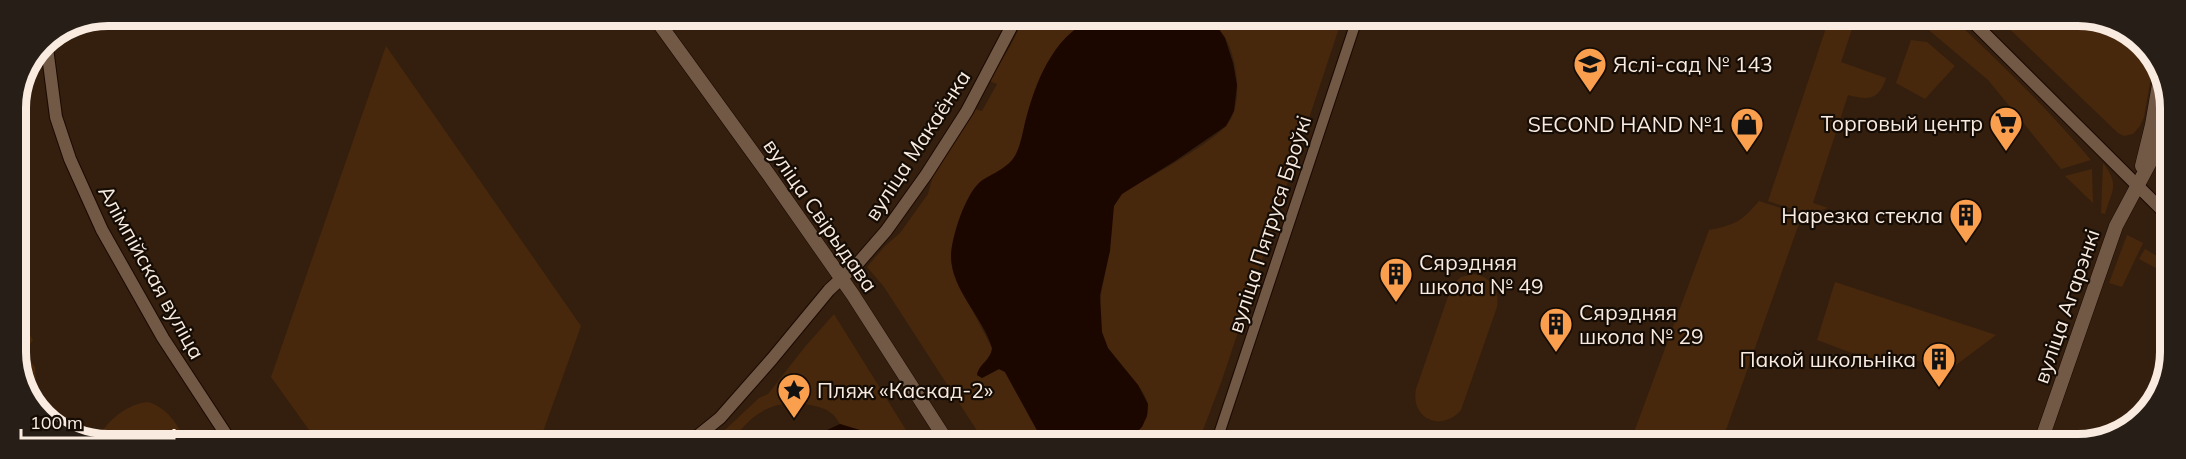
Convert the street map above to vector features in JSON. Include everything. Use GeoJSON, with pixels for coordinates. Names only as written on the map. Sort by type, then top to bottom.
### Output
{"type":"FeatureCollection","features":[{"type":"Feature","properties":{"kind":"main road","name":"вуліца Свірыдава"},"geometry":{"type":"LineString","coordinates":[[661,26],[853,295],[942,434]]}},
{"type":"Feature","properties":{"kind":"main road"},"geometry":{"type":"LineString","coordinates":[[2138,185],[2158,89]]}},
{"type":"Feature","properties":{"kind":"main road"},"geometry":{"type":"LineString","coordinates":[[2138,185],[2156,151],[2160,136]]}},
{"type":"Feature","properties":{"kind":"main road","name":"вуліца Агарэнкі"},"geometry":{"type":"LineString","coordinates":[[2043,434],[2116,226],[2138,185]]}},
{"type":"Feature","properties":{"kind":"street","name":"вуліца Макаёнка"},"geometry":{"type":"LineString","coordinates":[[700,434],[720,418],[840,278],[859,262],[886,231],[926,175],[967,111],[1012,26]]}},
{"type":"Feature","properties":{"kind":"street","name":"вуліца Пятруся Броўкі"},"geometry":{"type":"LineString","coordinates":[[1219,434],[1355,26]]}},
{"type":"Feature","properties":{"kind":"street"},"geometry":{"type":"LineString","coordinates":[[1977,26],[2160,208]]}},
{"type":"Feature","properties":{"kind":"street","name":"Алімпійская вуліца"},"geometry":{"type":"LineString","coordinates":[[47,51],[56,117],[70,159],[102,230],[163,338],[226,434]]}},
{"type":"Feature","properties":{"kind":"shaded area"},"geometry":{"type":"Polygon","coordinates":[[[1020,26],[1081,26],[1063,43],[1046,67],[1034,95],[1014,158],[1005,168],[981,183],[971,193],[952,246],[951,261],[954,275],[992,348],[990,356],[977,375],[982,378],[999,369],[1005,372],[1039,434],[979,434],[884,287],[867,267],[900,233],[928,194],[934,172],[975,109],[982,111],[997,84],[989,81],[1020,26]]]}},
{"type":"Feature","properties":{"kind":"shaded area"},"geometry":{"type":"Polygon","coordinates":[[[1080,26],[1215,26],[1225,38],[1237,85],[1234,111],[1226,126],[1122,194],[1114,206],[1110,251],[1100,295],[1102,332],[1108,348],[1138,385],[1148,404],[1147,416],[1142,427],[1135,434],[1039,434],[1005,372],[999,369],[982,378],[977,375],[990,356],[992,348],[982,325],[962,293],[951,257],[956,228],[969,197],[980,182],[1013,159],[1020,145],[1037,85],[1051,56],[1080,26]]]}},
{"type":"Feature","properties":{"kind":"shaded area"},"geometry":{"type":"Polygon","coordinates":[[[1216,26],[1340,26],[1222,380],[1201,434],[1134,434],[1147,416],[1146,398],[1137,383],[1107,347],[1100,322],[1101,296],[1111,239],[1113,209],[1118,199],[1127,190],[1202,145],[1220,132],[1232,117],[1236,104],[1237,76],[1230,48],[1216,26]]]}},
{"type":"Feature","properties":{"kind":"shaded area"},"geometry":{"type":"Polygon","coordinates":[[[1827,26],[1853,26],[1841,62],[1886,78],[1876,95],[1861,98],[1848,95],[1813,203],[1828,208],[1807,214],[1768,201],[1827,26]]]}},
{"type":"Feature","properties":{"kind":"shaded area"},"geometry":{"type":"Polygon","coordinates":[[[1924,26],[1961,26],[2058,122],[2091,160],[2061,169],[1988,80],[1924,26]]]}},
{"type":"Feature","properties":{"kind":"shaded area"},"geometry":{"type":"Polygon","coordinates":[[[2006,26],[2095,27],[2120,36],[2137,49],[2152,71],[2144,117],[2133,134],[2124,136],[2118,133],[2006,26]]]}},
{"type":"Feature","properties":{"kind":"shaded area"},"geometry":{"type":"Polygon","coordinates":[[[1911,40],[1927,42],[1955,66],[1925,99],[1896,83],[1911,40]]]}},
{"type":"Feature","properties":{"kind":"shaded area"},"geometry":{"type":"Polygon","coordinates":[[[386,46],[581,326],[542,434],[312,434],[271,377],[386,46]]]}},
{"type":"Feature","properties":{"kind":"shaded area"},"geometry":{"type":"Polygon","coordinates":[[[2103,163],[2113,182],[2105,214],[2101,213],[2103,163]]]}},
{"type":"Feature","properties":{"kind":"shaded area"},"geometry":{"type":"Polygon","coordinates":[[[2092,169],[2093,203],[2065,176],[2092,169]]]}},
{"type":"Feature","properties":{"kind":"shaded area"},"geometry":{"type":"Polygon","coordinates":[[[1759,201],[1802,215],[1725,434],[1633,434],[1709,230],[1726,226],[1748,214],[1759,201]]]}},
{"type":"Feature","properties":{"kind":"shaded area"},"geometry":{"type":"Polygon","coordinates":[[[2127,235],[2143,243],[2122,287],[2109,283],[2127,235]]]}},
{"type":"Feature","properties":{"kind":"shaded area"},"geometry":{"type":"Polygon","coordinates":[[[2145,249],[2160,258],[2160,270],[2139,259],[2145,249]]]}},
{"type":"Feature","properties":{"kind":"shaded area"},"geometry":{"type":"Polygon","coordinates":[[[1474,274],[1485,278],[1493,285],[1497,295],[1497,307],[1461,410],[1453,417],[1436,421],[1422,414],[1418,408],[1415,399],[1416,389],[1452,285],[1461,277],[1474,274]]]}},
{"type":"Feature","properties":{"kind":"shaded area"},"geometry":{"type":"Polygon","coordinates":[[[1835,282],[1996,335],[1948,371],[1912,359],[1895,369],[1817,340],[1835,282]]]}},
{"type":"Feature","properties":{"kind":"shaded area"},"geometry":{"type":"Polygon","coordinates":[[[834,314],[908,434],[866,434],[840,424],[833,414],[823,409],[789,403],[777,405],[757,415],[738,434],[721,434],[759,398],[768,394],[834,314]]]}},
{"type":"Feature","properties":{"kind":"shaded area"},"geometry":{"type":"Polygon","coordinates":[[[26,328],[33,340],[26,349],[26,328]]]}},
{"type":"Feature","properties":{"kind":"shaded area"},"geometry":{"type":"Polygon","coordinates":[[[26,355],[35,367],[37,394],[27,368],[26,355]]]}},
{"type":"Feature","properties":{"kind":"shaded area"},"geometry":{"type":"Polygon","coordinates":[[[148,402],[161,408],[176,423],[182,434],[101,433],[117,415],[140,403],[148,402]]]}},
{"type":"Feature","properties":{"kind":"shaded area"},"geometry":{"type":"Polygon","coordinates":[[[840,424],[866,434],[818,434],[840,424]]]}},
{"type":"Feature","properties":{"kind":"place","name":"Яслі-сад № 143"},"geometry":{"type":"Point","coordinates":[1590,93]}},
{"type":"Feature","properties":{"kind":"place","name":"Торговый центр"},"geometry":{"type":"Point","coordinates":[2006,152]}},
{"type":"Feature","properties":{"kind":"place","name":"SECOND HAND №1"},"geometry":{"type":"Point","coordinates":[1747,153]}},
{"type":"Feature","properties":{"kind":"place","name":"Нарезка стекла"},"geometry":{"type":"Point","coordinates":[1966,244]}},
{"type":"Feature","properties":{"kind":"place","name":"Сярэдняя школа № 49"},"geometry":{"type":"Point","coordinates":[1396,303]}},
{"type":"Feature","properties":{"kind":"place","name":"Сярэдняя школа № 29"},"geometry":{"type":"Point","coordinates":[1556,353]}},
{"type":"Feature","properties":{"kind":"place","name":"Пакой школьніка"},"geometry":{"type":"Point","coordinates":[1939,388]}},
{"type":"Feature","properties":{"kind":"place","name":"Пляж «Каскад-2»"},"geometry":{"type":"Point","coordinates":[794,419]}}]}
